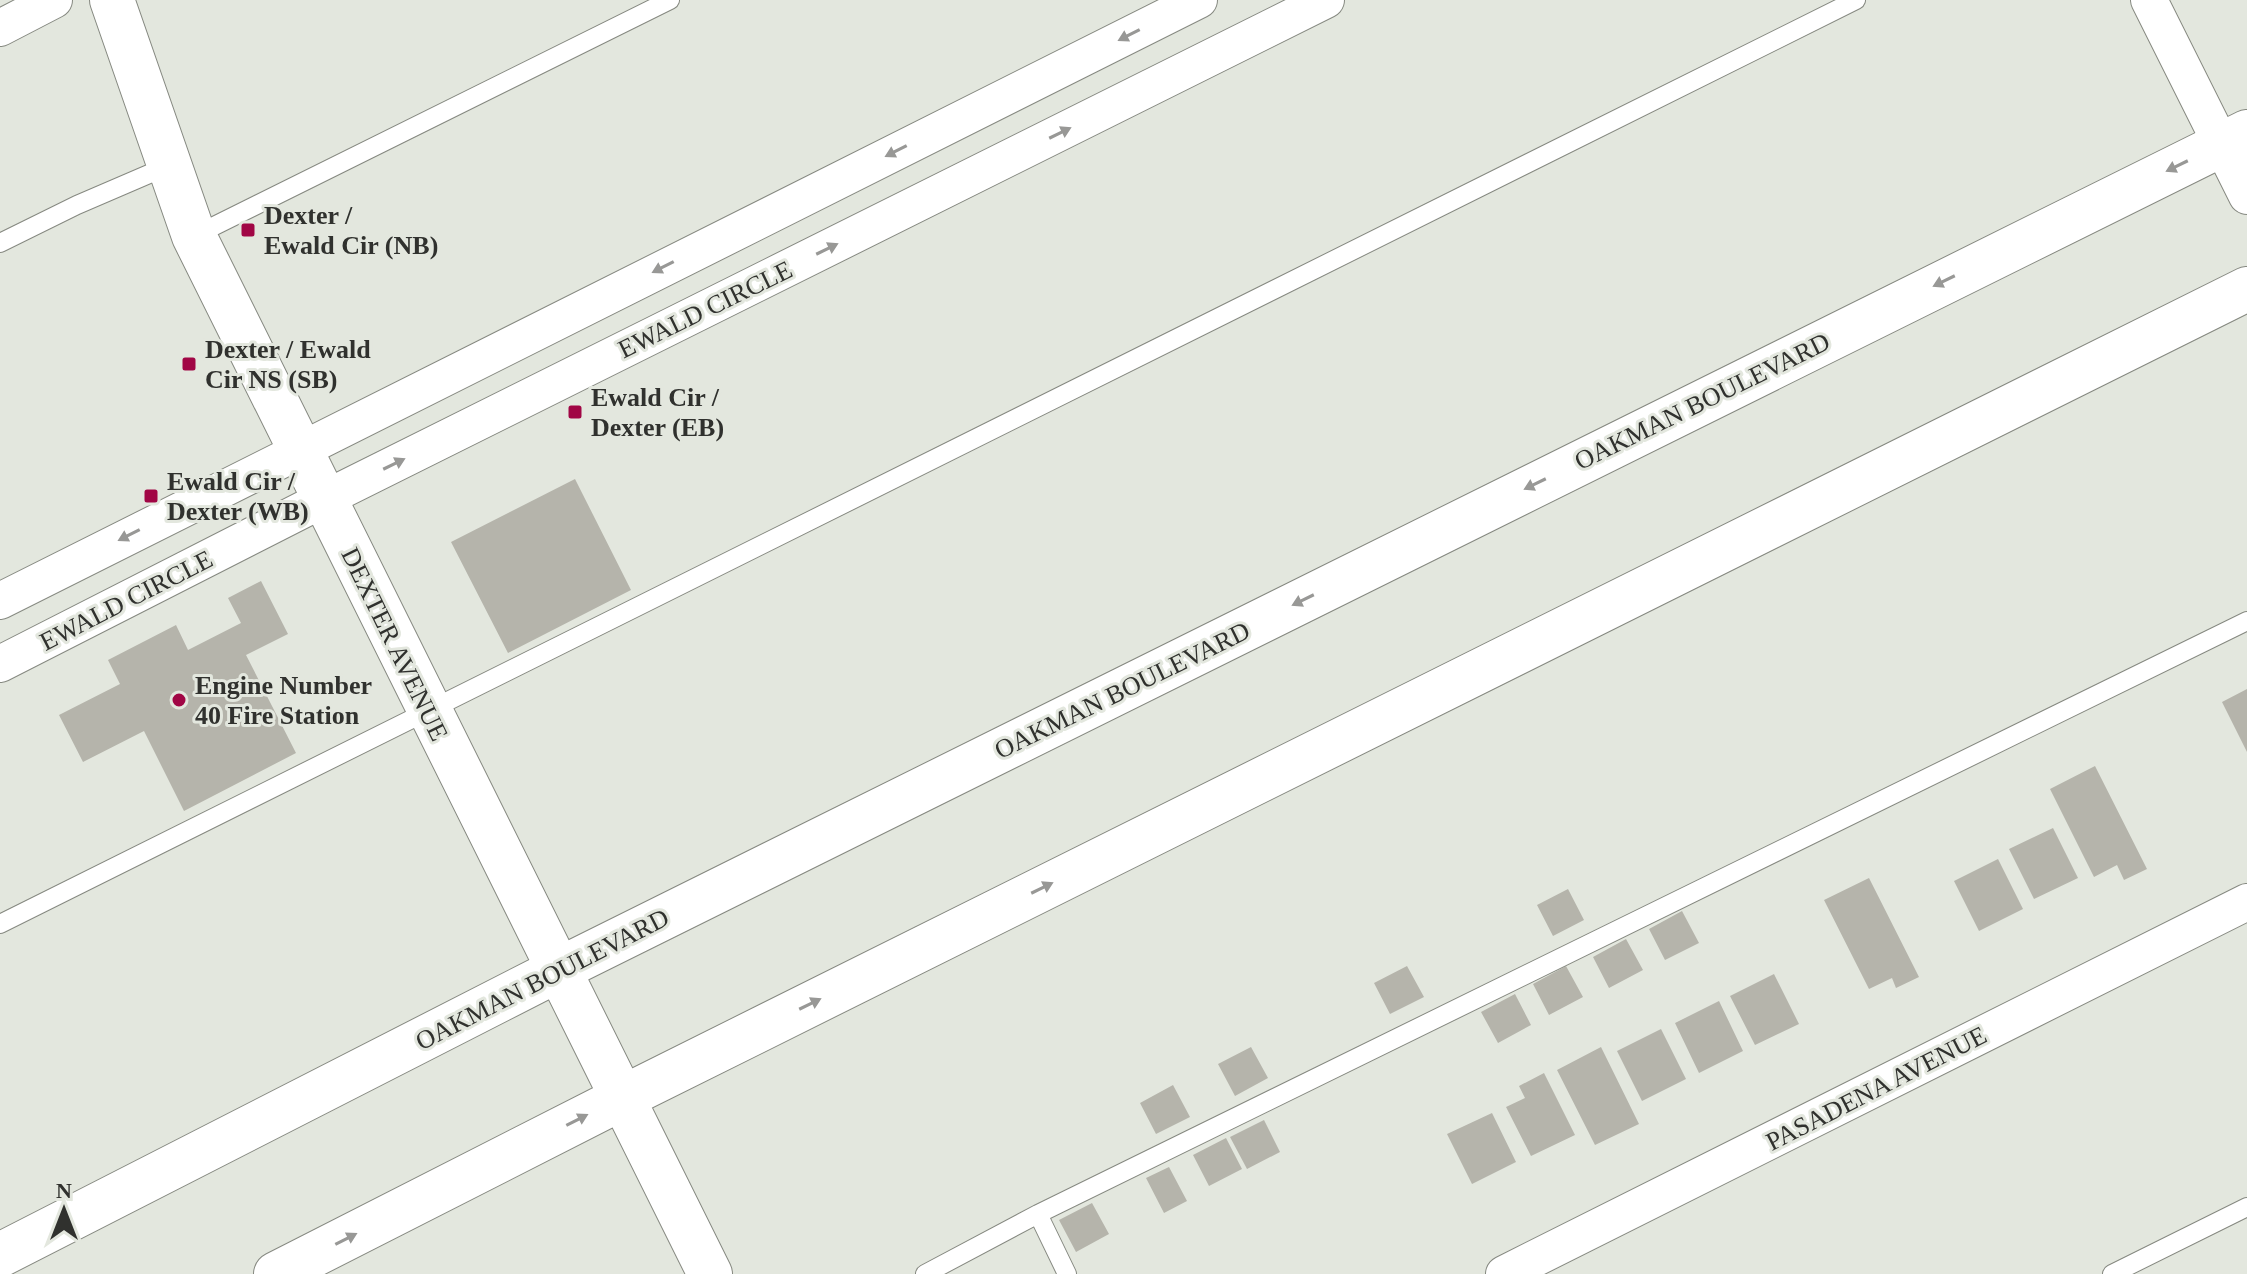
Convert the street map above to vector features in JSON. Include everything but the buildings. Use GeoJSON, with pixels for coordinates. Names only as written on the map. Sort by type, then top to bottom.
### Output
{"type":"FeatureCollection","features":[{"type":"Feature","properties":{"kind":"street"},"geometry":{"type":"LineString","coordinates":[[0,28],[54,0]]}},
{"type":"Feature","properties":{"kind":"street","name":"DEXTER AVENUE"},"geometry":{"type":"LineString","coordinates":[[112,0],[194,236],[710,1274]]}},
{"type":"Feature","properties":{"kind":"street"},"geometry":{"type":"LineString","coordinates":[[0,601],[1199,0]]}},
{"type":"Feature","properties":{"kind":"street","name":"EWALD CIRCLE"},"geometry":{"type":"LineString","coordinates":[[0,664],[324,499],[1326,0]]}},
{"type":"Feature","properties":{"kind":"street"},"geometry":{"type":"LineString","coordinates":[[2149,0],[2234,139],[2247,196]]}},
{"type":"Feature","properties":{"kind":"street","name":"OAKMAN BOULEVARD"},"geometry":{"type":"LineString","coordinates":[[0,1255],[558,970],[2234,139]]}},
{"type":"Feature","properties":{"kind":"street"},"geometry":{"type":"LineString","coordinates":[[276,1274],[622,1098],[2247,289]]}},
{"type":"Feature","properties":{"kind":"street","name":"PASADENA AVENUE"},"geometry":{"type":"LineString","coordinates":[[1504,1274],[2247,902]]}},
{"type":"Feature","properties":{"kind":"lane"},"geometry":{"type":"LineString","coordinates":[[194,236],[670,0]]}},
{"type":"Feature","properties":{"kind":"lane"},"geometry":{"type":"LineString","coordinates":[[0,924],[1856,0]]}},
{"type":"Feature","properties":{"kind":"lane"},"geometry":{"type":"LineString","coordinates":[[0,243],[77,205],[170,165]]}},
{"type":"Feature","properties":{"kind":"lane"},"geometry":{"type":"LineString","coordinates":[[925,1274],[1038,1214],[2247,621]]}},
{"type":"Feature","properties":{"kind":"lane"},"geometry":{"type":"LineString","coordinates":[[2112,1274],[2247,1207]]}},
{"type":"Feature","properties":{"kind":"lane"},"geometry":{"type":"LineString","coordinates":[[1038,1214],[1067,1274]]}},
{"type":"Feature","properties":{"kind":"place","name":"Dexter / Ewald Cir (NB)"},"geometry":{"type":"Point","coordinates":[248,230]}},
{"type":"Feature","properties":{"kind":"place","name":"Dexter / Ewald Cir NS (SB)"},"geometry":{"type":"Point","coordinates":[189,364]}},
{"type":"Feature","properties":{"kind":"place","name":"Ewald Cir / Dexter (EB)"},"geometry":{"type":"Point","coordinates":[575,412]}},
{"type":"Feature","properties":{"kind":"place","name":"Ewald Cir / Dexter (WB)"},"geometry":{"type":"Point","coordinates":[151,496]}},
{"type":"Feature","properties":{"kind":"place","name":"Engine Number 40 Fire Station"},"geometry":{"type":"Point","coordinates":[179,700]}}]}
